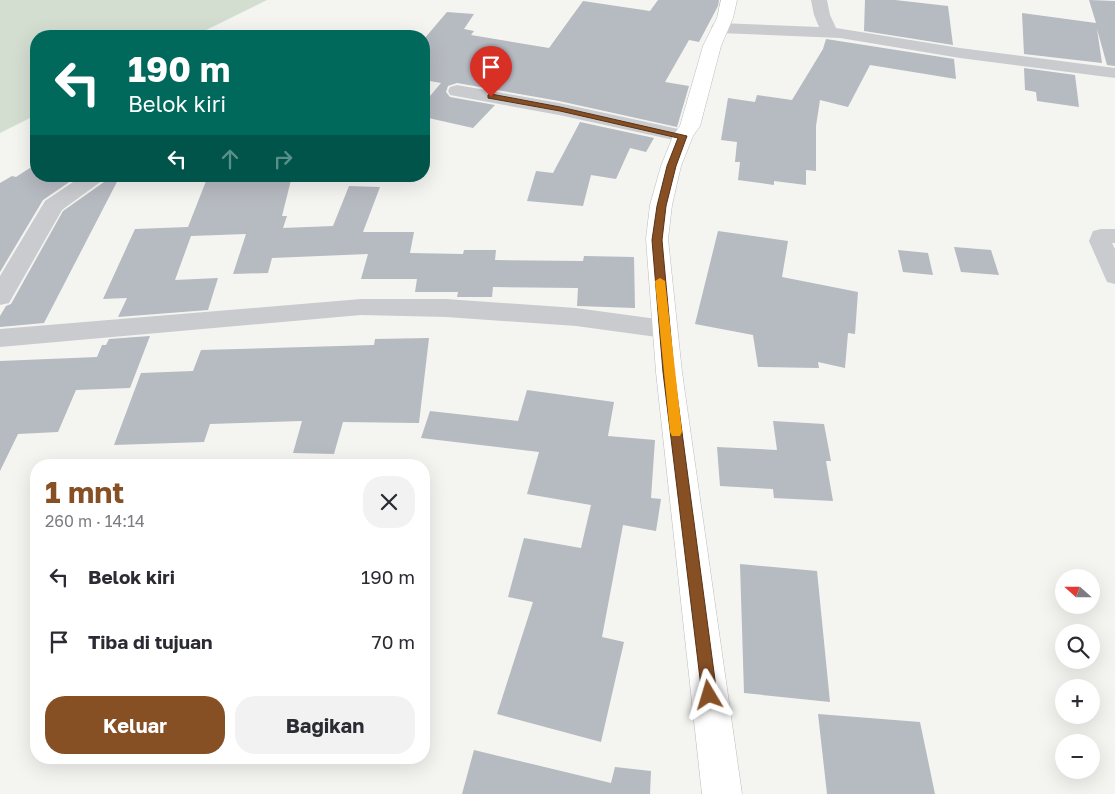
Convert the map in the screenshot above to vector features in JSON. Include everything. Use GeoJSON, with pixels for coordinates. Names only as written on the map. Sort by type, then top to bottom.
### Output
{"type":"FeatureCollection","features":[{"type":"Feature","properties":{"kind":"highway"},"geometry":{"type":"LineString","coordinates":[[722,794],[664,329],[657,240],[661,206],[671,166],[682,136],[690,126],[712,46],[725,18],[729,0]]}},
{"type":"Feature","properties":{"kind":"street"},"geometry":{"type":"LineString","coordinates":[[819,0],[822,15],[830,32]]}},
{"type":"Feature","properties":{"kind":"street"},"geometry":{"type":"LineString","coordinates":[[720,28],[830,32],[960,53],[1115,73]]}},
{"type":"Feature","properties":{"kind":"street"},"geometry":{"type":"LineString","coordinates":[[457,91],[560,109],[682,136]]}},
{"type":"Feature","properties":{"kind":"street"},"geometry":{"type":"LineString","coordinates":[[0,297],[53,206],[87,182]]}},
{"type":"Feature","properties":{"kind":"street"},"geometry":{"type":"LineString","coordinates":[[1115,236],[1101,236],[1100,241],[1115,276]]}},
{"type":"Feature","properties":{"kind":"street"},"geometry":{"type":"LineString","coordinates":[[0,338],[361,307],[446,308],[566,316],[664,329]]}},
{"type":"Feature","properties":{"kind":"shaded area"},"geometry":{"type":"Polygon","coordinates":[[[0,0],[267,0],[206,30],[30,30],[30,118],[0,133],[0,0]]]}},
{"type":"Feature","properties":{"kind":"building"},"geometry":{"type":"Polygon","coordinates":[[[658,0],[719,0],[718,6],[699,42],[689,40],[665,82],[689,86],[677,127],[559,101],[457,83],[448,86],[446,92],[450,97],[495,105],[473,128],[430,118],[430,96],[441,83],[430,81],[430,32],[447,12],[474,14],[464,29],[474,31],[471,35],[549,48],[583,1],[650,11],[658,0]]]}},
{"type":"Feature","properties":{"kind":"building"},"geometry":{"type":"Polygon","coordinates":[[[865,0],[895,0],[948,6],[953,45],[864,31],[865,0]]]}},
{"type":"Feature","properties":{"kind":"building"},"geometry":{"type":"Polygon","coordinates":[[[1089,0],[1115,1],[1115,66],[1107,65],[1097,29],[1102,63],[1024,54],[1022,13],[1096,23],[1089,0]]]}},
{"type":"Feature","properties":{"kind":"building"},"geometry":{"type":"Polygon","coordinates":[[[826,39],[954,59],[956,79],[870,65],[848,107],[820,100],[816,126],[816,171],[806,170],[806,185],[774,181],[774,185],[738,180],[740,162],[735,162],[737,142],[721,140],[728,98],[755,102],[757,95],[792,100],[823,49],[826,39]]]}},
{"type":"Feature","properties":{"kind":"building"},"geometry":{"type":"Polygon","coordinates":[[[1024,68],[1075,75],[1079,107],[1037,101],[1036,92],[1025,90],[1024,68]]]}},
{"type":"Feature","properties":{"kind":"building"},"geometry":{"type":"Polygon","coordinates":[[[580,122],[654,138],[646,152],[630,148],[616,179],[591,175],[583,206],[527,201],[536,171],[553,173],[580,122]]]}},
{"type":"Feature","properties":{"kind":"building"},"geometry":{"type":"Polygon","coordinates":[[[30,168],[30,182],[69,182],[43,200],[0,272],[0,183],[12,176],[16,177],[30,168]]]}},
{"type":"Feature","properties":{"kind":"building"},"geometry":{"type":"Polygon","coordinates":[[[104,182],[117,182],[44,323],[0,327],[0,316],[6,306],[11,304],[63,211],[104,182]]]}},
{"type":"Feature","properties":{"kind":"building"},"geometry":{"type":"Polygon","coordinates":[[[206,182],[290,182],[282,216],[287,216],[283,228],[333,226],[349,186],[380,187],[363,232],[414,232],[410,253],[463,254],[464,250],[496,250],[495,260],[583,261],[584,256],[634,257],[635,308],[577,306],[578,288],[493,287],[492,297],[457,297],[458,292],[415,292],[417,279],[361,279],[368,254],[272,258],[268,273],[233,274],[246,234],[191,236],[175,280],[218,278],[208,310],[118,317],[127,298],[103,299],[135,229],[188,227],[206,182]]]}},
{"type":"Feature","properties":{"kind":"building"},"geometry":{"type":"Polygon","coordinates":[[[718,231],[788,241],[782,277],[858,292],[855,334],[848,333],[845,368],[818,362],[819,368],[758,367],[753,335],[695,324],[718,231]]]}},
{"type":"Feature","properties":{"kind":"building"},"geometry":{"type":"Polygon","coordinates":[[[954,247],[991,250],[999,275],[961,272],[954,247]]]}},
{"type":"Feature","properties":{"kind":"building"},"geometry":{"type":"Polygon","coordinates":[[[898,250],[928,253],[933,275],[903,272],[898,250]]]}},
{"type":"Feature","properties":{"kind":"building"},"geometry":{"type":"Polygon","coordinates":[[[150,336],[130,388],[76,390],[58,432],[18,434],[0,471],[0,361],[97,357],[102,345],[106,345],[109,339],[150,336]]]}},
{"type":"Feature","properties":{"kind":"building"},"geometry":{"type":"Polygon","coordinates":[[[429,338],[419,423],[343,422],[334,454],[293,453],[302,421],[210,424],[204,442],[114,445],[141,373],[193,371],[201,350],[374,345],[375,339],[429,338]]]}},
{"type":"Feature","properties":{"kind":"building"},"geometry":{"type":"Polygon","coordinates":[[[527,390],[614,402],[608,436],[655,440],[651,498],[661,499],[656,531],[623,525],[602,637],[624,642],[601,742],[497,714],[533,602],[508,597],[524,538],[581,548],[591,505],[527,494],[539,452],[421,438],[430,411],[518,421],[527,390]]]}},
{"type":"Feature","properties":{"kind":"building"},"geometry":{"type":"Polygon","coordinates":[[[773,421],[824,424],[831,461],[826,461],[833,501],[774,498],[773,489],[720,486],[717,447],[777,450],[773,421]]]}},
{"type":"Feature","properties":{"kind":"building"},"geometry":{"type":"Polygon","coordinates":[[[740,564],[817,571],[830,702],[744,693],[740,564]]]}},
{"type":"Feature","properties":{"kind":"building"},"geometry":{"type":"Polygon","coordinates":[[[818,714],[920,722],[935,794],[827,794],[818,714]]]}},
{"type":"Feature","properties":{"kind":"building"},"geometry":{"type":"Polygon","coordinates":[[[474,750],[611,783],[615,767],[651,771],[650,794],[462,794],[474,750]]]}},
{"type":"Feature","properties":{"kind":"slow traffic"},"geometry":{"type":"LineString","coordinates":[[660,281],[676,432]]}},
{"type":"Feature","properties":{"kind":"route"},"geometry":{"type":"LineString","coordinates":[[491,97],[560,109],[682,136],[671,166],[661,206],[657,240],[669,372],[709,695]]}}]}
